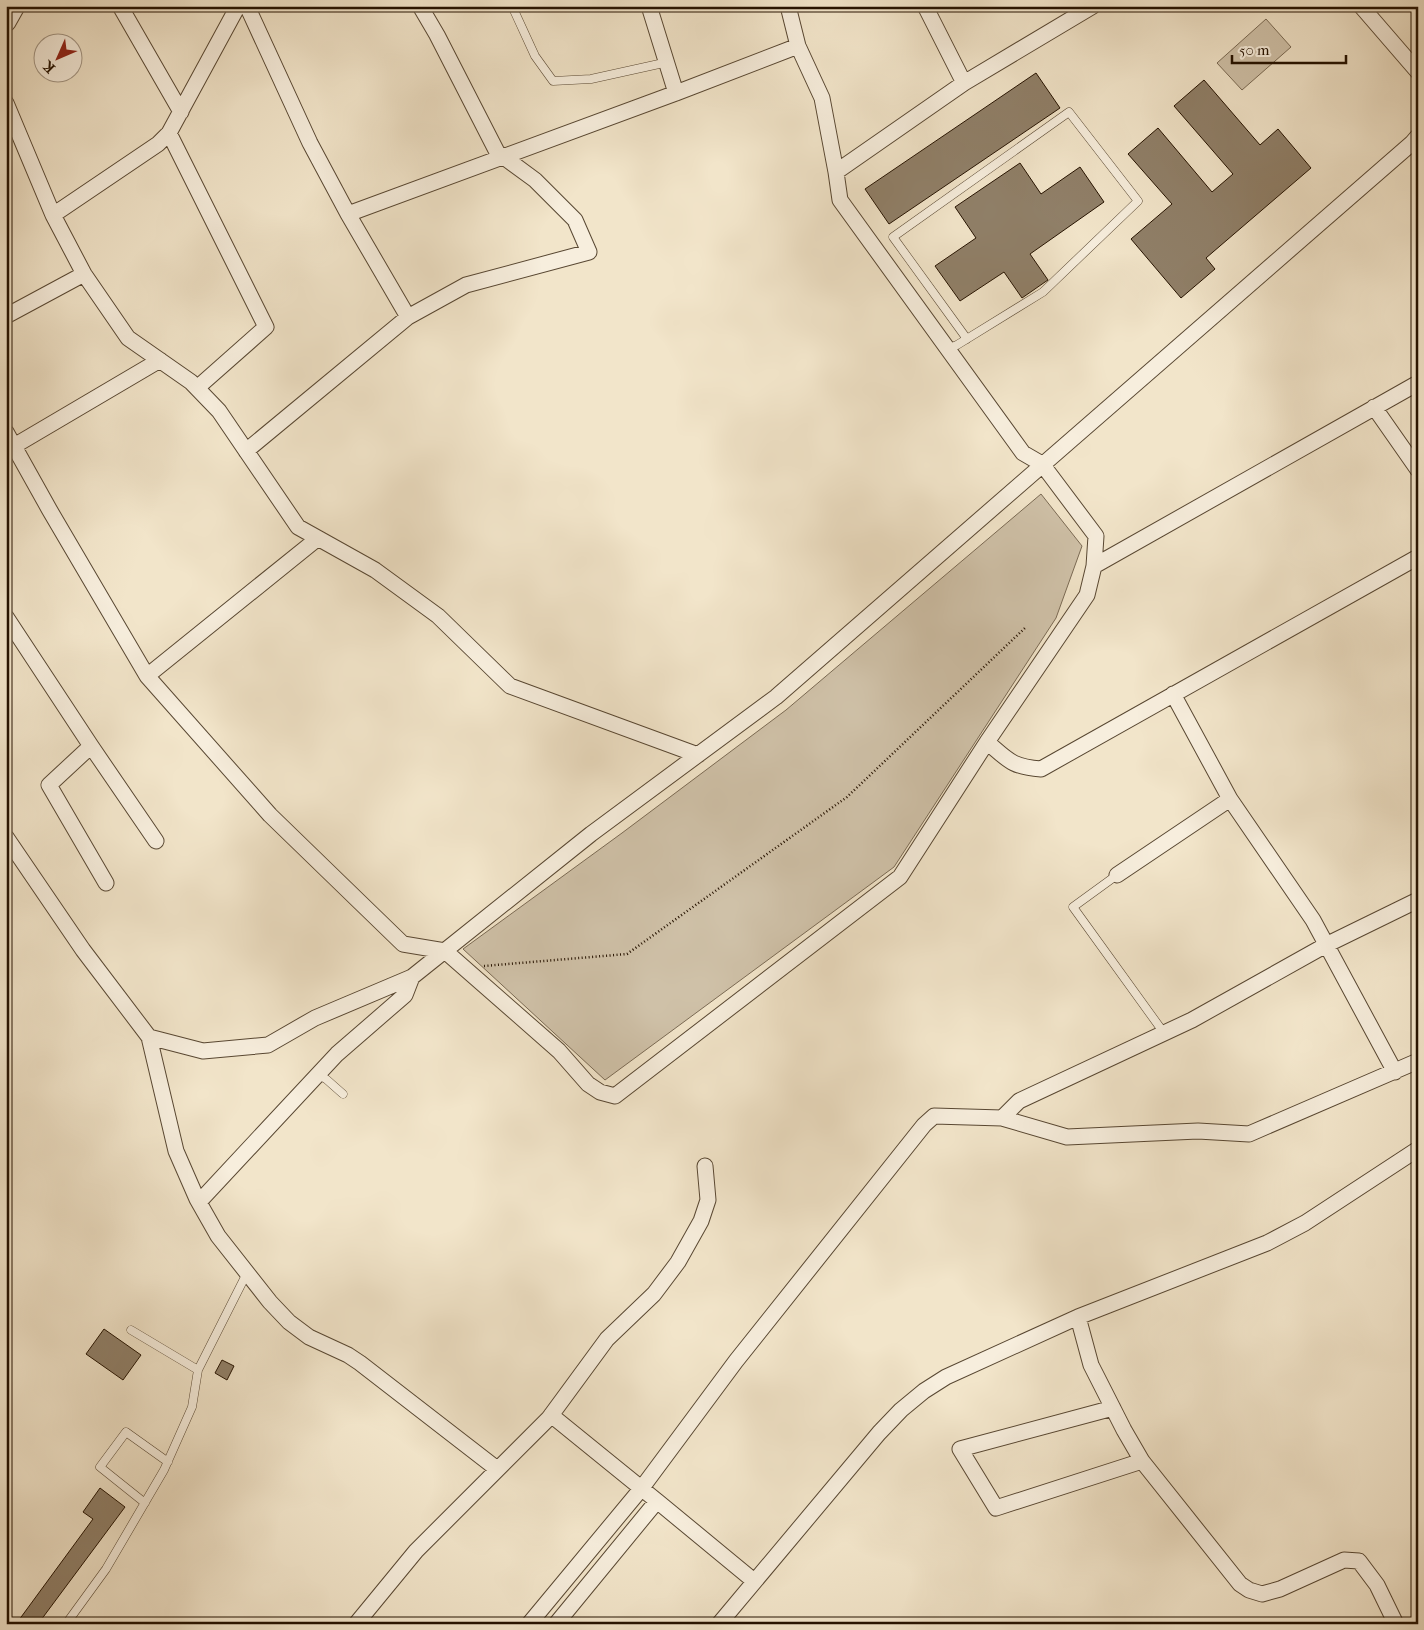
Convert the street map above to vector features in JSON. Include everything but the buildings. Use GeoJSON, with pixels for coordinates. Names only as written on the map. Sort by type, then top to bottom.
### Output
{"type":"FeatureCollection","features":[{"type":"Feature","properties":{"kind":"street"},"geometry":{"type":"LineString","coordinates":[[6,22],[15,6]]}},
{"type":"Feature","properties":{"kind":"street"},"geometry":{"type":"LineString","coordinates":[[120,6],[181,112]]}},
{"type":"Feature","properties":{"kind":"street"},"geometry":{"type":"LineString","coordinates":[[54,216],[158,144],[170,133],[238,6]]}},
{"type":"Feature","properties":{"kind":"street"},"geometry":{"type":"LineString","coordinates":[[247,6],[310,144],[408,317]]}},
{"type":"Feature","properties":{"kind":"street"},"geometry":{"type":"LineString","coordinates":[[246,451],[408,317],[466,285],[589,252],[576,220],[535,180],[497,152],[437,35],[420,6]]}},
{"type":"Feature","properties":{"kind":"street"},"geometry":{"type":"LineString","coordinates":[[649,6],[668,62],[676,93]]}},
{"type":"Feature","properties":{"kind":"street"},"geometry":{"type":"LineString","coordinates":[[6,432],[147,676],[270,815],[403,944],[445,951],[559,1051],[588,1084],[600,1092],[615,1096],[900,877],[987,742],[1088,595],[1094,566],[1096,536],[1042,464],[1023,453],[840,200],[822,98],[798,46],[788,6]]}},
{"type":"Feature","properties":{"kind":"street"},"geometry":{"type":"LineString","coordinates":[[924,6],[964,83]]}},
{"type":"Feature","properties":{"kind":"street"},"geometry":{"type":"LineString","coordinates":[[836,172],[964,83],[1093,6]]}},
{"type":"Feature","properties":{"kind":"street"},"geometry":{"type":"LineString","coordinates":[[1361,6],[1418,72]]}},
{"type":"Feature","properties":{"kind":"street"},"geometry":{"type":"LineString","coordinates":[[348,214],[798,46]]}},
{"type":"Feature","properties":{"kind":"street"},"geometry":{"type":"LineString","coordinates":[[6,103],[54,216],[84,274],[128,338],[191,382],[219,411],[298,527],[375,570],[438,616],[510,686],[698,755]]}},
{"type":"Feature","properties":{"kind":"street"},"geometry":{"type":"LineString","coordinates":[[170,133],[266,327],[197,388]]}},
{"type":"Feature","properties":{"kind":"street"},"geometry":{"type":"LineString","coordinates":[[149,1037],[203,1051],[268,1045],[315,1018],[412,977],[591,834],[776,697],[1418,136]]}},
{"type":"Feature","properties":{"kind":"street"},"geometry":{"type":"LineString","coordinates":[[6,316],[84,274]]}},
{"type":"Feature","properties":{"kind":"street"},"geometry":{"type":"LineString","coordinates":[[14,446],[160,360]]}},
{"type":"Feature","properties":{"kind":"street"},"geometry":{"type":"LineString","coordinates":[[1094,566],[1418,383]]}},
{"type":"Feature","properties":{"kind":"street"},"geometry":{"type":"LineString","coordinates":[[1374,407],[1418,470]]}},
{"type":"Feature","properties":{"kind":"street"},"geometry":{"type":"LineString","coordinates":[[147,676],[317,539]]}},
{"type":"Feature","properties":{"kind":"street"},"geometry":{"type":"LineString","coordinates":[[987,742],[1010,762],[1024,768],[1040,769],[1418,557]]}},
{"type":"Feature","properties":{"kind":"street"},"geometry":{"type":"LineString","coordinates":[[6,617],[156,841]]}},
{"type":"Feature","properties":{"kind":"street"},"geometry":{"type":"LineString","coordinates":[[1173,694],[1230,799],[1313,920],[1395,1072]]}},
{"type":"Feature","properties":{"kind":"street"},"geometry":{"type":"LineString","coordinates":[[91,746],[48,785],[106,883]]}},
{"type":"Feature","properties":{"kind":"street"},"geometry":{"type":"LineString","coordinates":[[1117,875],[1230,799]]}},
{"type":"Feature","properties":{"kind":"street"},"geometry":{"type":"LineString","coordinates":[[6,837],[83,950],[149,1037],[176,1151],[198,1202],[218,1236],[270,1302],[289,1322],[309,1337],[348,1355],[360,1363],[497,1469]]}},
{"type":"Feature","properties":{"kind":"street"},"geometry":{"type":"LineString","coordinates":[[1002,1118],[1019,1101],[1192,1020],[1326,944],[1418,900]]}},
{"type":"Feature","properties":{"kind":"street"},"geometry":{"type":"LineString","coordinates":[[198,1202],[338,1054],[404,994],[412,977]]}},
{"type":"Feature","properties":{"kind":"street"},"geometry":{"type":"LineString","coordinates":[[529,1624],[642,1489],[736,1361],[924,1125],[934,1116],[1002,1118],[1067,1137],[1198,1131],[1249,1134],[1418,1061]]}},
{"type":"Feature","properties":{"kind":"street"},"geometry":{"type":"LineString","coordinates":[[719,1624],[880,1433],[901,1410],[924,1391],[972,1364],[1078,1317],[1267,1243],[1305,1223],[1418,1149]]}},
{"type":"Feature","properties":{"kind":"street"},"geometry":{"type":"LineString","coordinates":[[356,1624],[416,1551],[551,1415],[607,1339],[654,1294],[678,1262],[701,1221],[708,1200],[705,1166]]}},
{"type":"Feature","properties":{"kind":"street"},"geometry":{"type":"LineString","coordinates":[[1078,1317],[1091,1365],[1142,1461],[1240,1584],[1249,1590],[1262,1594],[1280,1589],[1344,1560],[1359,1561],[1377,1585],[1396,1624]]}},
{"type":"Feature","properties":{"kind":"street"},"geometry":{"type":"LineString","coordinates":[[1113,1408],[960,1449],[996,1508],[1142,1461]]}},
{"type":"Feature","properties":{"kind":"street"},"geometry":{"type":"LineString","coordinates":[[551,1415],[754,1581]]}},
{"type":"Feature","properties":{"kind":"street"},"geometry":{"type":"LineString","coordinates":[[556,1624],[656,1501]]}},
{"type":"Feature","properties":{"kind":"lane"},"geometry":{"type":"LineString","coordinates":[[512,6],[535,56],[552,81],[591,79],[668,62]]}},
{"type":"Feature","properties":{"kind":"lane"},"geometry":{"type":"LineString","coordinates":[[947,349],[957,346],[1043,292],[1138,201],[1069,112],[893,237],[967,339]]}},
{"type":"Feature","properties":{"kind":"lane"},"geometry":{"type":"LineString","coordinates":[[1117,875],[1073,907],[1164,1033]]}},
{"type":"Feature","properties":{"kind":"lane"},"geometry":{"type":"LineString","coordinates":[[318,1075],[326,1079],[343,1094]]}},
{"type":"Feature","properties":{"kind":"lane"},"geometry":{"type":"LineString","coordinates":[[66,1624],[106,1569],[168,1462],[192,1407],[198,1370],[247,1273]]}},
{"type":"Feature","properties":{"kind":"lane"},"geometry":{"type":"LineString","coordinates":[[131,1330],[198,1370]]}},
{"type":"Feature","properties":{"kind":"lane"},"geometry":{"type":"LineString","coordinates":[[145,1503],[100,1467],[126,1432],[168,1462]]}},
{"type":"Feature","properties":{"kind":"path"},"geometry":{"type":"LineString","coordinates":[[482,966],[627,954],[847,797],[1026,627]]}},
{"type":"Feature","properties":{"kind":"shaded area"},"geometry":{"type":"Polygon","coordinates":[[[1266,19],[1291,47],[1242,90],[1217,63],[1266,19]]]}},
{"type":"Feature","properties":{"kind":"shaded area"},"geometry":{"type":"Polygon","coordinates":[[[1041,494],[1082,546],[1056,618],[894,867],[605,1080],[463,949],[786,710],[1041,494]]]}}]}
